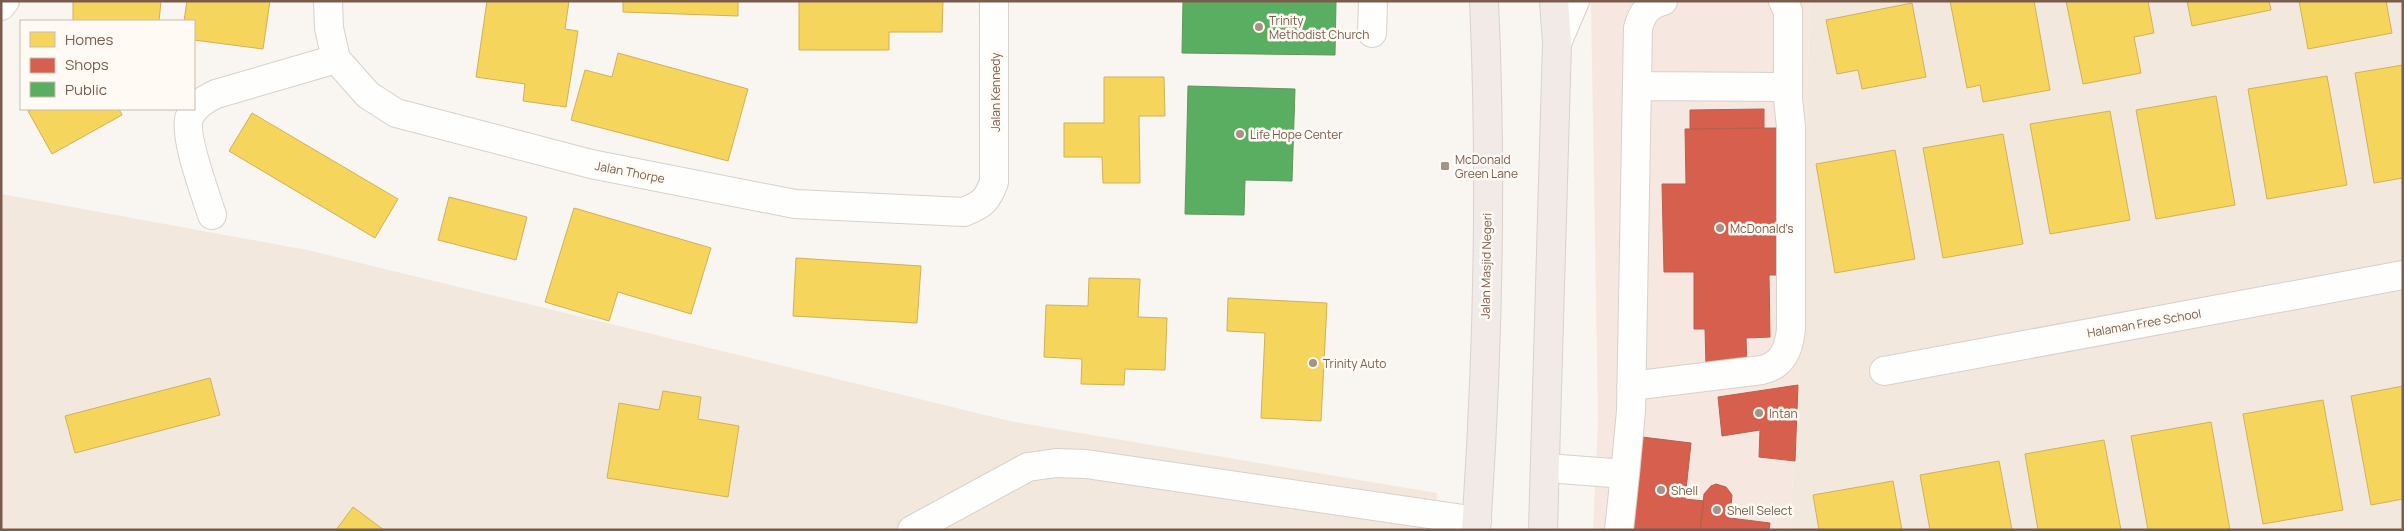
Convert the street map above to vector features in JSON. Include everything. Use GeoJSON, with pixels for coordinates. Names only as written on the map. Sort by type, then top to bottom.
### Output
{"type":"FeatureCollection","features":[{"type":"Feature","properties":{"kind":"highway","name":"Jalan Masjid Negeri"},"geometry":{"type":"LineString","coordinates":[[1476,526],[1485,332],[1490,120],[1484,1]]}},
{"type":"Feature","properties":{"kind":"highway"},"geometry":{"type":"LineString","coordinates":[[1543,530],[1547,468],[1557,43],[1554,1]]}},
{"type":"Feature","properties":{"kind":"street"},"geometry":{"type":"LineString","coordinates":[[1,6],[5,1]]}},
{"type":"Feature","properties":{"kind":"street","name":"Jalan Thorpe"},"geometry":{"type":"LineString","coordinates":[[328,1],[329,28],[336,59],[368,95],[396,113],[591,164],[795,204],[964,212],[980,205],[988,197],[994,182]]}},
{"type":"Feature","properties":{"kind":"street","name":"Jalan Kennedy"},"geometry":{"type":"LineString","coordinates":[[994,1],[994,182]]}},
{"type":"Feature","properties":{"kind":"street"},"geometry":{"type":"LineString","coordinates":[[1372,33],[1373,1]]}},
{"type":"Feature","properties":{"kind":"street"},"geometry":{"type":"LineString","coordinates":[[1557,43],[1575,1]]}},
{"type":"Feature","properties":{"kind":"street"},"geometry":{"type":"LineString","coordinates":[[1619,530],[1631,386],[1637,86],[1641,17],[1648,8],[1662,1]]}},
{"type":"Feature","properties":{"kind":"street"},"geometry":{"type":"LineString","coordinates":[[1631,386],[1762,370],[1771,368],[1786,354],[1791,329],[1791,127],[1788,87],[1788,11],[1782,1]]}},
{"type":"Feature","properties":{"kind":"street"},"geometry":{"type":"LineString","coordinates":[[195,110],[202,101],[216,94],[336,59]]}},
{"type":"Feature","properties":{"kind":"street"},"geometry":{"type":"LineString","coordinates":[[1637,86],[1788,87]]}},
{"type":"Feature","properties":{"kind":"street"},"geometry":{"type":"LineString","coordinates":[[195,110],[189,117],[188,133],[212,215]]}},
{"type":"Feature","properties":{"kind":"street","name":"Halaman Free School"},"geometry":{"type":"LineString","coordinates":[[1884,371],[2403,275]]}},
{"type":"Feature","properties":{"kind":"street"},"geometry":{"type":"LineString","coordinates":[[912,530],[1028,467],[1056,463],[1086,464],[1476,526]]}},
{"type":"Feature","properties":{"kind":"street"},"geometry":{"type":"LineString","coordinates":[[1547,468],[1625,474]]}},
{"type":"Feature","properties":{"kind":"shaded area"},"geometry":{"type":"Polygon","coordinates":[[[1591,1],[1810,1],[1798,385],[1790,530],[1593,530],[1598,420],[1591,1]]]}},
{"type":"Feature","properties":{"kind":"shaded area"},"geometry":{"type":"Polygon","coordinates":[[[1810,1],[2403,1],[2403,530],[1790,530],[1798,385],[1810,1]]]}},
{"type":"Feature","properties":{"kind":"shaded area"},"geometry":{"type":"Polygon","coordinates":[[[1,194],[307,250],[1014,422],[1437,493],[1433,530],[1,530],[1,194]]]}},
{"type":"Feature","properties":{"kind":"building: Homes"},"geometry":{"type":"Polygon","coordinates":[[[73,1],[161,1],[159,20],[73,20],[73,1]]]}},
{"type":"Feature","properties":{"kind":"building: Homes"},"geometry":{"type":"Polygon","coordinates":[[[187,1],[270,1],[263,49],[195,40],[195,20],[184,20],[187,1]]]}},
{"type":"Feature","properties":{"kind":"building: Homes"},"geometry":{"type":"Polygon","coordinates":[[[487,1],[569,1],[565,29],[578,31],[566,107],[523,101],[525,84],[476,77],[487,1]]]}},
{"type":"Feature","properties":{"kind":"building: Homes"},"geometry":{"type":"Polygon","coordinates":[[[623,1],[738,1],[738,16],[623,12],[623,1]]]}},
{"type":"Feature","properties":{"kind":"building: Homes"},"geometry":{"type":"Polygon","coordinates":[[[799,1],[943,1],[942,32],[889,32],[889,50],[799,50],[799,1]]]}},
{"type":"Feature","properties":{"kind":"building: Homes"},"geometry":{"type":"Polygon","coordinates":[[[1950,1],[2034,1],[2050,90],[1983,102],[1980,85],[1967,88],[1950,1]]]}},
{"type":"Feature","properties":{"kind":"building: Homes"},"geometry":{"type":"Polygon","coordinates":[[[2066,1],[2148,1],[2154,33],[2134,37],[2141,73],[2083,84],[2066,1]]]}},
{"type":"Feature","properties":{"kind":"building: Homes"},"geometry":{"type":"Polygon","coordinates":[[[2187,1],[2269,1],[2271,10],[2192,26],[2187,1]]]}},
{"type":"Feature","properties":{"kind":"building: Homes"},"geometry":{"type":"Polygon","coordinates":[[[2299,1],[2386,1],[2392,33],[2308,49],[2299,1]]]}},
{"type":"Feature","properties":{"kind":"building: Homes"},"geometry":{"type":"Polygon","coordinates":[[[1912,3],[1926,77],[1862,89],[1858,70],[1837,74],[1826,20],[1912,3]]]}},
{"type":"Feature","properties":{"kind":"building: Homes"},"geometry":{"type":"Polygon","coordinates":[[[618,53],[748,89],[728,161],[571,120],[585,70],[612,77],[618,53]]]}},
{"type":"Feature","properties":{"kind":"building: Homes"},"geometry":{"type":"Polygon","coordinates":[[[2403,65],[2403,178],[2374,183],[2355,73],[2403,65]]]}},
{"type":"Feature","properties":{"kind":"building: Homes"},"geometry":{"type":"Polygon","coordinates":[[[2327,76],[2347,185],[2267,199],[2248,89],[2327,76]]]}},
{"type":"Feature","properties":{"kind":"building: Homes"},"geometry":{"type":"Polygon","coordinates":[[[1104,77],[1164,77],[1165,116],[1139,116],[1140,183],[1103,183],[1102,157],[1064,157],[1064,123],[1104,123],[1104,77]]]}},
{"type":"Feature","properties":{"kind":"building: Homes"},"geometry":{"type":"Polygon","coordinates":[[[2216,96],[2235,205],[2156,219],[2136,110],[2216,96]]]}},
{"type":"Feature","properties":{"kind":"building: Homes"},"geometry":{"type":"Polygon","coordinates":[[[120,110],[122,115],[52,154],[28,111],[120,110]]]}},
{"type":"Feature","properties":{"kind":"building: Homes"},"geometry":{"type":"Polygon","coordinates":[[[2110,111],[2130,220],[2050,234],[2030,124],[2110,111]]]}},
{"type":"Feature","properties":{"kind":"building: Homes"},"geometry":{"type":"Polygon","coordinates":[[[252,113],[398,199],[375,238],[229,151],[252,113]]]}},
{"type":"Feature","properties":{"kind":"building: Homes"},"geometry":{"type":"Polygon","coordinates":[[[2003,134],[2023,244],[1943,258],[1923,148],[2003,134]]]}},
{"type":"Feature","properties":{"kind":"building: Homes"},"geometry":{"type":"Polygon","coordinates":[[[1895,150],[1915,259],[1835,273],[1816,164],[1895,150]]]}},
{"type":"Feature","properties":{"kind":"building: Homes"},"geometry":{"type":"Polygon","coordinates":[[[449,197],[527,217],[516,260],[438,240],[449,197]]]}},
{"type":"Feature","properties":{"kind":"building: Homes"},"geometry":{"type":"Polygon","coordinates":[[[574,208],[711,248],[691,314],[618,292],[609,321],[545,302],[574,208]]]}},
{"type":"Feature","properties":{"kind":"building: Homes"},"geometry":{"type":"Polygon","coordinates":[[[796,258],[921,266],[917,323],[793,316],[796,258]]]}},
{"type":"Feature","properties":{"kind":"building: Homes"},"geometry":{"type":"Polygon","coordinates":[[[1089,278],[1140,279],[1138,317],[1167,318],[1165,370],[1125,369],[1124,385],[1081,384],[1082,359],[1044,357],[1046,305],[1088,306],[1089,278]]]}},
{"type":"Feature","properties":{"kind":"building: Homes"},"geometry":{"type":"Polygon","coordinates":[[[1228,298],[1327,303],[1321,421],[1261,418],[1265,333],[1227,331],[1228,298]]]}},
{"type":"Feature","properties":{"kind":"building: Homes"},"geometry":{"type":"Polygon","coordinates":[[[210,378],[220,415],[75,453],[65,416],[210,378]]]}},
{"type":"Feature","properties":{"kind":"building: Homes"},"geometry":{"type":"Polygon","coordinates":[[[2403,386],[2403,499],[2371,505],[2351,396],[2403,386]]]}},
{"type":"Feature","properties":{"kind":"building: Homes"},"geometry":{"type":"Polygon","coordinates":[[[663,391],[701,397],[698,419],[739,426],[728,497],[607,478],[619,403],[659,410],[663,391]]]}},
{"type":"Feature","properties":{"kind":"building: Homes"},"geometry":{"type":"Polygon","coordinates":[[[2323,400],[2343,510],[2263,524],[2243,414],[2323,400]]]}},
{"type":"Feature","properties":{"kind":"building: Homes"},"geometry":{"type":"Polygon","coordinates":[[[2211,422],[2230,530],[2148,530],[2131,436],[2211,422]]]}},
{"type":"Feature","properties":{"kind":"building: Homes"},"geometry":{"type":"Polygon","coordinates":[[[2104,440],[2121,530],[2038,530],[2025,454],[2104,440]]]}},
{"type":"Feature","properties":{"kind":"building: Homes"},"geometry":{"type":"Polygon","coordinates":[[[1999,461],[2012,530],[1930,530],[1920,475],[1999,461]]]}},
{"type":"Feature","properties":{"kind":"building: Homes"},"geometry":{"type":"Polygon","coordinates":[[[1893,481],[1902,530],[1819,530],[1813,495],[1893,481]]]}},
{"type":"Feature","properties":{"kind":"building: Homes"},"geometry":{"type":"Polygon","coordinates":[[[353,507],[384,530],[336,530],[353,507]]]}},
{"type":"Feature","properties":{"kind":"building: Shops"},"geometry":{"type":"Polygon","coordinates":[[[1764,109],[1764,128],[1690,129],[1690,110],[1764,109]]]}},
{"type":"Feature","properties":{"kind":"building: Shops","name":"McDonald's"},"geometry":{"type":"Polygon","coordinates":[[[1777,128],[1778,275],[1769,275],[1770,337],[1746,338],[1747,366],[1706,366],[1705,329],[1694,329],[1694,272],[1664,272],[1662,184],[1686,184],[1685,129],[1777,128]]]}},
{"type":"Feature","properties":{"kind":"building: Shops","name":"Intan"},"geometry":{"type":"Polygon","coordinates":[[[1798,385],[1795,461],[1759,457],[1760,430],[1722,436],[1718,397],[1798,385]]]}},
{"type":"Feature","properties":{"kind":"building: Shops","name":"Shell"},"geometry":{"type":"Polygon","coordinates":[[[1642,437],[1691,443],[1685,499],[1704,501],[1700,530],[1631,530],[1642,437]]]}},
{"type":"Feature","properties":{"kind":"building: Shops","name":"Shell Select"},"geometry":{"type":"Polygon","coordinates":[[[1716,484],[1726,487],[1732,495],[1730,518],[1770,523],[1769,530],[1700,530],[1704,494],[1711,486],[1716,484]]]}},
{"type":"Feature","properties":{"kind":"building: Public","name":"Trinity Methodist Church"},"geometry":{"type":"Polygon","coordinates":[[[1183,1],[1336,1],[1335,55],[1182,53],[1183,1]]]}},
{"type":"Feature","properties":{"kind":"building: Public","name":"Life Hope Center"},"geometry":{"type":"Polygon","coordinates":[[[1188,86],[1295,89],[1292,181],[1245,180],[1244,215],[1185,214],[1188,86]]]}},
{"type":"Feature","properties":{"kind":"place","name":"Trinity Methodist Church"},"geometry":{"type":"Point","coordinates":[1259,27]}},
{"type":"Feature","properties":{"kind":"place","name":"Life Hope Center"},"geometry":{"type":"Point","coordinates":[1240,134]}},
{"type":"Feature","properties":{"kind":"place","name":"McDonald Green Lane"},"geometry":{"type":"Point","coordinates":[1445,166]}},
{"type":"Feature","properties":{"kind":"place","name":"McDonald's"},"geometry":{"type":"Point","coordinates":[1720,228]}},
{"type":"Feature","properties":{"kind":"place","name":"Trinity Auto"},"geometry":{"type":"Point","coordinates":[1313,363]}},
{"type":"Feature","properties":{"kind":"place","name":"Intan"},"geometry":{"type":"Point","coordinates":[1759,413]}},
{"type":"Feature","properties":{"kind":"place","name":"Shell"},"geometry":{"type":"Point","coordinates":[1661,490]}},
{"type":"Feature","properties":{"kind":"place","name":"Shell Select"},"geometry":{"type":"Point","coordinates":[1717,510]}}]}
